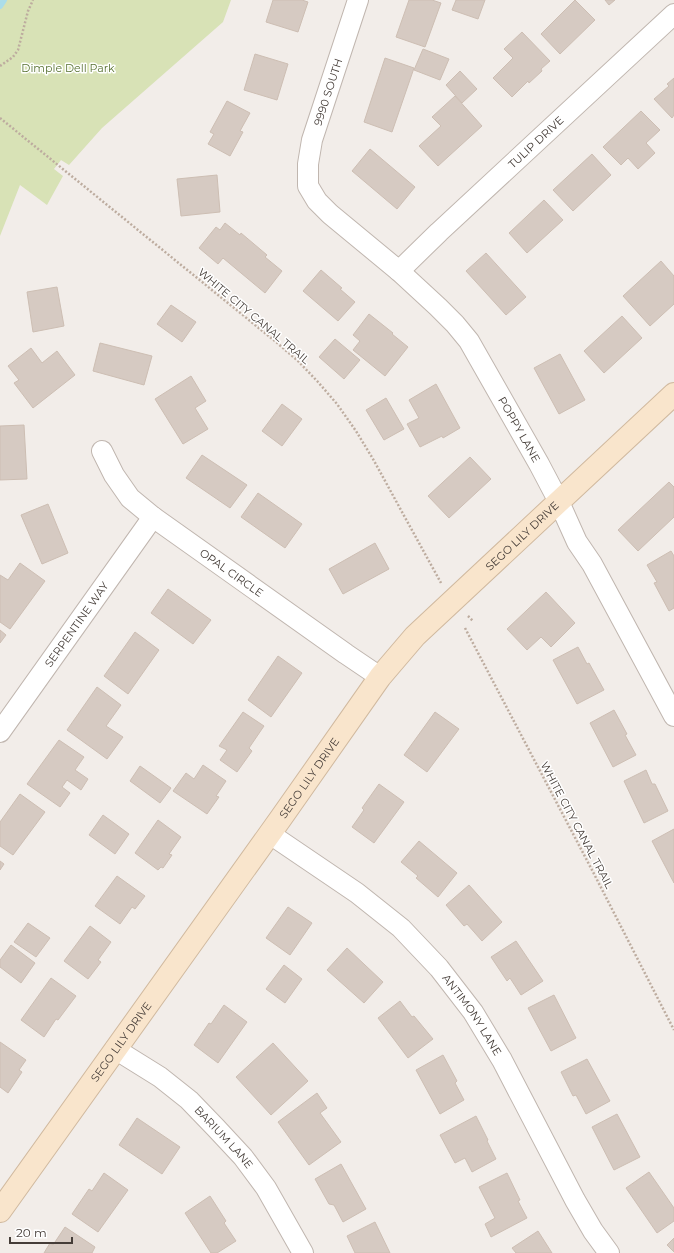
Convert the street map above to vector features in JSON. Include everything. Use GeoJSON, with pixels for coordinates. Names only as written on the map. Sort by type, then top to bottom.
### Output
{"type":"FeatureCollection","features":[{"type":"Feature","properties":{"kind":"main road","name":"SEGO LILY DRIVE"},"geometry":{"type":"LineString","coordinates":[[0,1211],[270,834],[380,677],[415,636],[674,394]]}},
{"type":"Feature","properties":{"kind":"street","name":"9990 SOUTH"},"geometry":{"type":"LineString","coordinates":[[308,186],[308,164],[312,140],[358,0]]}},
{"type":"Feature","properties":{"kind":"street","name":"TULIP DRIVE"},"geometry":{"type":"LineString","coordinates":[[399,271],[674,14]]}},
{"type":"Feature","properties":{"kind":"street","name":"POPPY LANE"},"geometry":{"type":"LineString","coordinates":[[308,186],[317,201],[330,214],[399,271],[456,324],[469,341],[539,464],[559,502],[577,542],[592,564],[674,716]]}},
{"type":"Feature","properties":{"kind":"street","name":"OPAL CIRCLE"},"geometry":{"type":"LineString","coordinates":[[102,451],[114,476],[130,498],[153,517],[339,650],[380,677]]}},
{"type":"Feature","properties":{"kind":"street","name":"SERPENTINE WAY"},"geometry":{"type":"LineString","coordinates":[[0,732],[153,517]]}},
{"type":"Feature","properties":{"kind":"street","name":"ANTIMONY LANE"},"geometry":{"type":"LineString","coordinates":[[270,834],[357,893],[401,928],[439,968],[473,1012],[502,1060],[575,1200],[593,1231],[609,1253]]}},
{"type":"Feature","properties":{"kind":"street","name":"BARIUM LANE"},"geometry":{"type":"LineString","coordinates":[[115,1049],[160,1077],[189,1100],[216,1128],[243,1158],[266,1188],[303,1253]]}},
{"type":"Feature","properties":{"kind":"path"},"geometry":{"type":"LineString","coordinates":[[0,66],[13,57],[18,50],[28,11],[33,0]]}},
{"type":"Feature","properties":{"kind":"path","name":"WHITE CITY CANAL TRAIL"},"geometry":{"type":"LineString","coordinates":[[0,118],[276,342],[298,361],[318,382],[337,404],[360,436],[438,578]]}},
{"type":"Feature","properties":{"kind":"path","name":"WHITE CITY CANAL TRAIL"},"geometry":{"type":"LineString","coordinates":[[465,628],[674,1030]]}},
{"type":"Feature","properties":{"kind":"green space","name":"Dimple Dell Park"},"geometry":{"type":"Polygon","coordinates":[[[0,0],[231,0],[223,22],[102,128],[69,165],[61,160],[54,169],[63,176],[47,205],[20,185],[0,236],[0,0]]]}},
{"type":"Feature","properties":{"kind":"building"},"geometry":{"type":"Polygon","coordinates":[[[273,0],[302,0],[308,2],[298,32],[266,22],[273,0]]]}},
{"type":"Feature","properties":{"kind":"building"},"geometry":{"type":"Polygon","coordinates":[[[409,0],[432,0],[441,3],[425,47],[396,37],[409,0]]]}},
{"type":"Feature","properties":{"kind":"building"},"geometry":{"type":"Polygon","coordinates":[[[456,0],[485,0],[478,19],[452,10],[456,0]]]}},
{"type":"Feature","properties":{"kind":"building"},"geometry":{"type":"Polygon","coordinates":[[[575,0],[595,20],[560,54],[541,34],[575,0]]]}},
{"type":"Feature","properties":{"kind":"building"},"geometry":{"type":"Polygon","coordinates":[[[605,0],[615,0],[609,5],[605,0]]]}},
{"type":"Feature","properties":{"kind":"building"},"geometry":{"type":"Polygon","coordinates":[[[522,32],[550,61],[541,69],[542,71],[529,83],[528,81],[512,97],[493,78],[513,58],[504,49],[522,32]]]}},
{"type":"Feature","properties":{"kind":"building"},"geometry":{"type":"Polygon","coordinates":[[[423,49],[449,59],[440,80],[414,70],[423,49]]]}},
{"type":"Feature","properties":{"kind":"building"},"geometry":{"type":"Polygon","coordinates":[[[255,54],[288,64],[277,100],[244,90],[255,54]]]}},
{"type":"Feature","properties":{"kind":"building"},"geometry":{"type":"Polygon","coordinates":[[[385,58],[414,68],[392,132],[364,122],[385,58]]]}},
{"type":"Feature","properties":{"kind":"building"},"geometry":{"type":"Polygon","coordinates":[[[460,71],[477,89],[462,103],[446,85],[460,71]]]}},
{"type":"Feature","properties":{"kind":"building"},"geometry":{"type":"Polygon","coordinates":[[[674,78],[674,115],[672,118],[654,99],[669,86],[667,84],[674,78]]]}},
{"type":"Feature","properties":{"kind":"building"},"geometry":{"type":"Polygon","coordinates":[[[455,96],[482,126],[438,166],[419,146],[441,126],[432,117],[455,96]]]}},
{"type":"Feature","properties":{"kind":"building"},"geometry":{"type":"Polygon","coordinates":[[[227,101],[250,113],[240,131],[243,132],[230,156],[208,144],[214,134],[210,132],[227,101]]]}},
{"type":"Feature","properties":{"kind":"building"},"geometry":{"type":"Polygon","coordinates":[[[641,111],[660,130],[646,143],[655,153],[638,169],[628,158],[621,165],[603,147],[641,111]]]}},
{"type":"Feature","properties":{"kind":"building"},"geometry":{"type":"Polygon","coordinates":[[[370,149],[415,187],[397,209],[352,171],[370,149]]]}},
{"type":"Feature","properties":{"kind":"building"},"geometry":{"type":"Polygon","coordinates":[[[592,154],[611,175],[573,211],[553,190],[592,154]]]}},
{"type":"Feature","properties":{"kind":"building"},"geometry":{"type":"Polygon","coordinates":[[[217,175],[220,212],[181,216],[177,179],[217,175]]]}},
{"type":"Feature","properties":{"kind":"building"},"geometry":{"type":"Polygon","coordinates":[[[544,200],[563,220],[527,253],[509,233],[544,200]]]}},
{"type":"Feature","properties":{"kind":"building"},"geometry":{"type":"Polygon","coordinates":[[[225,223],[240,235],[241,233],[267,255],[265,257],[282,271],[265,293],[223,258],[218,264],[199,248],[216,227],[220,230],[225,223]]]}},
{"type":"Feature","properties":{"kind":"building"},"geometry":{"type":"Polygon","coordinates":[[[486,253],[526,297],[506,315],[466,271],[486,253]]]}},
{"type":"Feature","properties":{"kind":"building"},"geometry":{"type":"Polygon","coordinates":[[[661,261],[674,276],[674,304],[650,326],[623,296],[661,261]]]}},
{"type":"Feature","properties":{"kind":"building"},"geometry":{"type":"Polygon","coordinates":[[[321,270],[342,288],[340,289],[355,302],[338,321],[303,291],[321,270]]]}},
{"type":"Feature","properties":{"kind":"building"},"geometry":{"type":"Polygon","coordinates":[[[57,287],[64,326],[33,332],[27,292],[57,287]]]}},
{"type":"Feature","properties":{"kind":"building"},"geometry":{"type":"Polygon","coordinates":[[[171,305],[196,322],[182,342],[157,324],[171,305]]]}},
{"type":"Feature","properties":{"kind":"building"},"geometry":{"type":"Polygon","coordinates":[[[369,314],[408,347],[385,376],[353,350],[360,341],[353,335],[369,314]]]}},
{"type":"Feature","properties":{"kind":"building"},"geometry":{"type":"Polygon","coordinates":[[[622,316],[642,338],[604,373],[584,351],[622,316]]]}},
{"type":"Feature","properties":{"kind":"building"},"geometry":{"type":"Polygon","coordinates":[[[335,339],[360,360],[344,379],[319,357],[335,339]]]}},
{"type":"Feature","properties":{"kind":"building"},"geometry":{"type":"Polygon","coordinates":[[[100,343],[152,356],[144,385],[93,371],[100,343]]]}},
{"type":"Feature","properties":{"kind":"building"},"geometry":{"type":"Polygon","coordinates":[[[31,348],[42,363],[57,351],[75,375],[33,408],[14,383],[19,380],[8,366],[31,348]]]}},
{"type":"Feature","properties":{"kind":"building"},"geometry":{"type":"Polygon","coordinates":[[[560,354],[585,400],[559,414],[534,368],[560,354]]]}},
{"type":"Feature","properties":{"kind":"building"},"geometry":{"type":"Polygon","coordinates":[[[191,376],[206,401],[195,408],[208,429],[183,444],[155,399],[191,376]]]}},
{"type":"Feature","properties":{"kind":"building"},"geometry":{"type":"Polygon","coordinates":[[[436,384],[460,428],[443,438],[442,436],[420,447],[407,424],[419,418],[409,400],[436,384]]]}},
{"type":"Feature","properties":{"kind":"building"},"geometry":{"type":"Polygon","coordinates":[[[386,398],[404,429],[384,440],[366,410],[386,398]]]}},
{"type":"Feature","properties":{"kind":"building"},"geometry":{"type":"Polygon","coordinates":[[[282,404],[302,419],[282,446],[262,431],[282,404]]]}},
{"type":"Feature","properties":{"kind":"building"},"geometry":{"type":"Polygon","coordinates":[[[24,425],[27,479],[0,480],[0,426],[24,425]]]}},
{"type":"Feature","properties":{"kind":"building"},"geometry":{"type":"Polygon","coordinates":[[[202,455],[247,485],[230,508],[186,478],[202,455]]]}},
{"type":"Feature","properties":{"kind":"building"},"geometry":{"type":"Polygon","coordinates":[[[470,457],[491,479],[449,518],[428,496],[470,457]]]}},
{"type":"Feature","properties":{"kind":"building"},"geometry":{"type":"Polygon","coordinates":[[[669,482],[674,487],[674,517],[638,551],[618,530],[669,482]]]}},
{"type":"Feature","properties":{"kind":"building"},"geometry":{"type":"Polygon","coordinates":[[[258,493],[302,524],[285,548],[241,517],[258,493]]]}},
{"type":"Feature","properties":{"kind":"building"},"geometry":{"type":"Polygon","coordinates":[[[48,504],[68,553],[42,564],[21,515],[48,504]]]}},
{"type":"Feature","properties":{"kind":"building"},"geometry":{"type":"Polygon","coordinates":[[[375,543],[389,569],[343,594],[329,569],[375,543]]]}},
{"type":"Feature","properties":{"kind":"building"},"geometry":{"type":"Polygon","coordinates":[[[671,551],[674,556],[674,608],[669,611],[654,583],[657,582],[647,565],[671,551]]]}},
{"type":"Feature","properties":{"kind":"building"},"geometry":{"type":"Polygon","coordinates":[[[20,563],[45,581],[10,629],[0,622],[0,575],[8,580],[20,563]]]}},
{"type":"Feature","properties":{"kind":"building"},"geometry":{"type":"Polygon","coordinates":[[[168,589],[211,620],[193,644],[151,613],[168,589]]]}},
{"type":"Feature","properties":{"kind":"building"},"geometry":{"type":"Polygon","coordinates":[[[546,592],[575,623],[551,647],[541,637],[527,650],[507,629],[546,592]]]}},
{"type":"Feature","properties":{"kind":"building"},"geometry":{"type":"Polygon","coordinates":[[[0,630],[6,635],[0,643],[0,630]]]}},
{"type":"Feature","properties":{"kind":"building"},"geometry":{"type":"Polygon","coordinates":[[[135,632],[159,650],[128,694],[104,676],[135,632]]]}},
{"type":"Feature","properties":{"kind":"building"},"geometry":{"type":"Polygon","coordinates":[[[578,647],[604,690],[577,704],[553,660],[578,647]]]}},
{"type":"Feature","properties":{"kind":"building"},"geometry":{"type":"Polygon","coordinates":[[[278,656],[302,673],[271,717],[248,700],[278,656]]]}},
{"type":"Feature","properties":{"kind":"building"},"geometry":{"type":"Polygon","coordinates":[[[97,687],[121,705],[106,726],[123,737],[107,759],[67,730],[97,687]]]}},
{"type":"Feature","properties":{"kind":"building"},"geometry":{"type":"Polygon","coordinates":[[[614,710],[636,755],[613,767],[590,723],[614,710]]]}},
{"type":"Feature","properties":{"kind":"building"},"geometry":{"type":"Polygon","coordinates":[[[243,712],[264,726],[249,748],[252,751],[237,772],[220,760],[227,750],[219,746],[243,712]]]}},
{"type":"Feature","properties":{"kind":"building"},"geometry":{"type":"Polygon","coordinates":[[[435,712],[459,729],[427,772],[404,755],[435,712]]]}},
{"type":"Feature","properties":{"kind":"building"},"geometry":{"type":"Polygon","coordinates":[[[59,740],[84,757],[75,770],[88,779],[81,790],[67,780],[62,787],[70,793],[60,807],[27,784],[59,740]]]}},
{"type":"Feature","properties":{"kind":"building"},"geometry":{"type":"Polygon","coordinates":[[[203,765],[226,781],[216,796],[219,797],[207,814],[173,791],[186,773],[194,779],[203,765]]]}},
{"type":"Feature","properties":{"kind":"building"},"geometry":{"type":"Polygon","coordinates":[[[140,766],[171,788],[160,803],[130,781],[140,766]]]}},
{"type":"Feature","properties":{"kind":"building"},"geometry":{"type":"Polygon","coordinates":[[[646,770],[652,784],[655,784],[668,811],[644,823],[624,781],[646,770]]]}},
{"type":"Feature","properties":{"kind":"building"},"geometry":{"type":"Polygon","coordinates":[[[379,784],[404,802],[374,843],[352,827],[364,810],[362,808],[379,784]]]}},
{"type":"Feature","properties":{"kind":"building"},"geometry":{"type":"Polygon","coordinates":[[[20,794],[45,812],[13,855],[0,846],[0,822],[20,794]]]}},
{"type":"Feature","properties":{"kind":"building"},"geometry":{"type":"Polygon","coordinates":[[[103,815],[129,834],[115,854],[89,835],[103,815]]]}},
{"type":"Feature","properties":{"kind":"building"},"geometry":{"type":"Polygon","coordinates":[[[158,820],[181,837],[169,854],[172,855],[163,868],[161,867],[158,870],[135,853],[158,820]]]}},
{"type":"Feature","properties":{"kind":"building"},"geometry":{"type":"Polygon","coordinates":[[[674,829],[674,883],[652,841],[674,829]]]}},
{"type":"Feature","properties":{"kind":"building"},"geometry":{"type":"Polygon","coordinates":[[[419,841],[457,873],[438,897],[416,878],[418,876],[401,862],[419,841]]]}},
{"type":"Feature","properties":{"kind":"building"},"geometry":{"type":"Polygon","coordinates":[[[0,861],[4,864],[0,870],[0,861]]]}},
{"type":"Feature","properties":{"kind":"building"},"geometry":{"type":"Polygon","coordinates":[[[117,876],[145,896],[135,909],[132,907],[120,924],[95,906],[117,876]]]}},
{"type":"Feature","properties":{"kind":"building"},"geometry":{"type":"Polygon","coordinates":[[[469,885],[502,922],[482,941],[467,924],[464,926],[446,905],[469,885]]]}},
{"type":"Feature","properties":{"kind":"building"},"geometry":{"type":"Polygon","coordinates":[[[288,907],[312,923],[290,955],[266,938],[288,907]]]}},
{"type":"Feature","properties":{"kind":"building"},"geometry":{"type":"Polygon","coordinates":[[[28,923],[50,938],[36,957],[14,942],[28,923]]]}},
{"type":"Feature","properties":{"kind":"building"},"geometry":{"type":"Polygon","coordinates":[[[90,926],[111,942],[98,960],[101,962],[88,979],[64,961],[90,926]]]}},
{"type":"Feature","properties":{"kind":"building"},"geometry":{"type":"Polygon","coordinates":[[[516,941],[543,981],[521,995],[510,978],[507,981],[491,957],[516,941]]]}},
{"type":"Feature","properties":{"kind":"building"},"geometry":{"type":"Polygon","coordinates":[[[11,945],[35,963],[21,983],[0,967],[0,960],[11,945]]]}},
{"type":"Feature","properties":{"kind":"building"},"geometry":{"type":"Polygon","coordinates":[[[347,948],[383,982],[364,1003],[327,970],[347,948]]]}},
{"type":"Feature","properties":{"kind":"building"},"geometry":{"type":"Polygon","coordinates":[[[284,965],[302,979],[285,1003],[266,989],[284,965]]]}},
{"type":"Feature","properties":{"kind":"building"},"geometry":{"type":"Polygon","coordinates":[[[51,978],[76,996],[58,1020],[56,1019],[44,1037],[21,1020],[51,978]]]}},
{"type":"Feature","properties":{"kind":"building"},"geometry":{"type":"Polygon","coordinates":[[[554,995],[576,1038],[551,1051],[528,1008],[554,995]]]}},
{"type":"Feature","properties":{"kind":"building"},"geometry":{"type":"Polygon","coordinates":[[[400,1001],[412,1017],[414,1016],[433,1039],[408,1058],[378,1018],[400,1001]]]}},
{"type":"Feature","properties":{"kind":"building"},"geometry":{"type":"Polygon","coordinates":[[[224,1005],[247,1022],[218,1063],[194,1045],[224,1005]]]}},
{"type":"Feature","properties":{"kind":"building"},"geometry":{"type":"Polygon","coordinates":[[[0,1042],[26,1060],[19,1070],[22,1072],[8,1093],[0,1087],[0,1042]]]}},
{"type":"Feature","properties":{"kind":"building"},"geometry":{"type":"Polygon","coordinates":[[[273,1043],[308,1081],[271,1115],[236,1077],[273,1043]]]}},
{"type":"Feature","properties":{"kind":"building"},"geometry":{"type":"Polygon","coordinates":[[[443,1055],[457,1081],[455,1083],[464,1100],[440,1114],[416,1070],[443,1055]]]}},
{"type":"Feature","properties":{"kind":"building"},"geometry":{"type":"Polygon","coordinates":[[[587,1059],[610,1101],[586,1114],[576,1095],[573,1096],[561,1072],[587,1059]]]}},
{"type":"Feature","properties":{"kind":"building"},"geometry":{"type":"Polygon","coordinates":[[[317,1093],[327,1108],[320,1113],[341,1142],[309,1165],[278,1122],[317,1093]]]}},
{"type":"Feature","properties":{"kind":"building"},"geometry":{"type":"Polygon","coordinates":[[[617,1114],[640,1157],[614,1170],[592,1127],[617,1114]]]}},
{"type":"Feature","properties":{"kind":"building"},"geometry":{"type":"Polygon","coordinates":[[[476,1116],[496,1159],[472,1172],[465,1158],[455,1163],[440,1135],[476,1116]]]}},
{"type":"Feature","properties":{"kind":"building"},"geometry":{"type":"Polygon","coordinates":[[[137,1118],[180,1147],[162,1174],[119,1145],[137,1118]]]}},
{"type":"Feature","properties":{"kind":"building"},"geometry":{"type":"Polygon","coordinates":[[[341,1164],[366,1209],[343,1222],[334,1205],[329,1204],[315,1179],[341,1164]]]}},
{"type":"Feature","properties":{"kind":"building"},"geometry":{"type":"Polygon","coordinates":[[[649,1172],[674,1208],[674,1221],[657,1233],[626,1188],[649,1172]]]}},
{"type":"Feature","properties":{"kind":"building"},"geometry":{"type":"Polygon","coordinates":[[[104,1173],[128,1190],[98,1232],[72,1214],[89,1189],[92,1191],[104,1173]]]}},
{"type":"Feature","properties":{"kind":"building"},"geometry":{"type":"Polygon","coordinates":[[[507,1173],[520,1200],[518,1201],[527,1218],[491,1237],[485,1224],[495,1218],[479,1187],[507,1173]]]}},
{"type":"Feature","properties":{"kind":"building"},"geometry":{"type":"Polygon","coordinates":[[[210,1196],[226,1221],[224,1223],[236,1241],[217,1253],[211,1253],[185,1213],[210,1196]]]}},
{"type":"Feature","properties":{"kind":"building"},"geometry":{"type":"Polygon","coordinates":[[[375,1222],[390,1253],[355,1253],[347,1236],[375,1222]]]}},
{"type":"Feature","properties":{"kind":"building"},"geometry":{"type":"Polygon","coordinates":[[[65,1227],[95,1247],[92,1253],[44,1253],[50,1243],[53,1245],[65,1227]]]}},
{"type":"Feature","properties":{"kind":"building"},"geometry":{"type":"Polygon","coordinates":[[[538,1231],[552,1253],[516,1253],[512,1248],[538,1231]]]}},
{"type":"Feature","properties":{"kind":"building"},"geometry":{"type":"Polygon","coordinates":[[[674,1238],[674,1252],[667,1245],[674,1238]]]}},
{"type":"Feature","properties":{"kind":"waterway"},"geometry":{"type":"LineString","coordinates":[[0,6],[4,0]]}}]}
